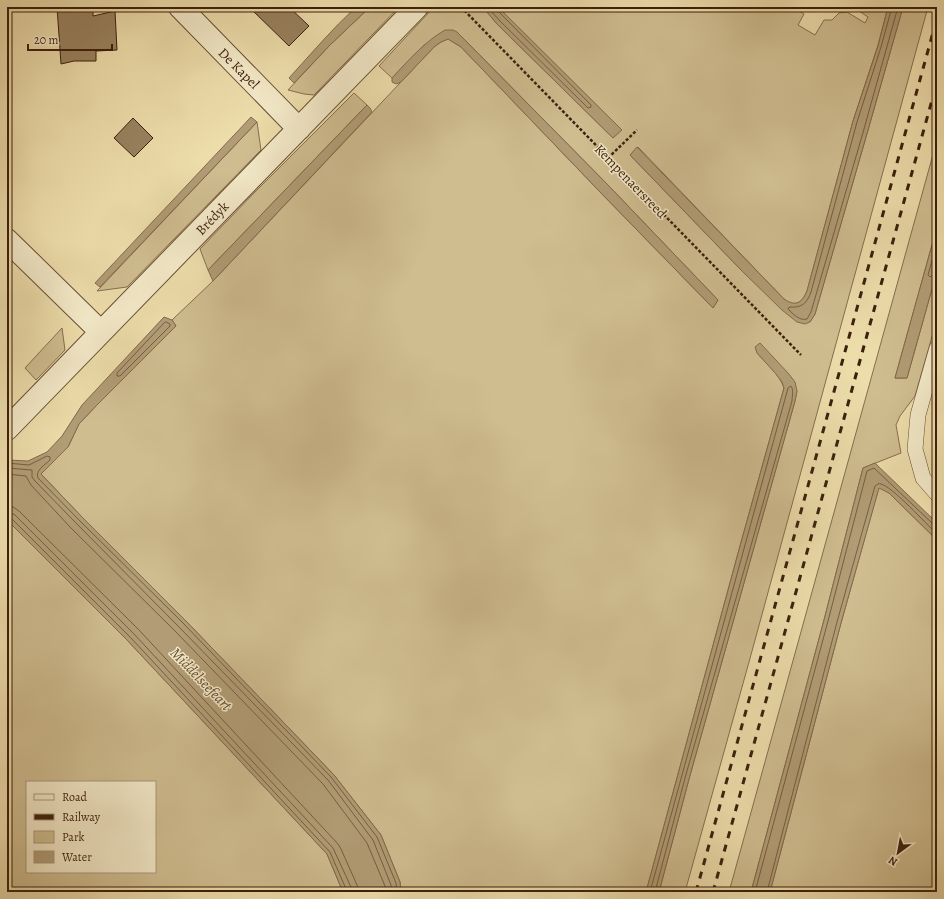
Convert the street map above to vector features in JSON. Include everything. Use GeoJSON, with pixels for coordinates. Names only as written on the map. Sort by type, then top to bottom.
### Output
{"type":"FeatureCollection","features":[{"type":"Feature","properties":{"kind":"street","name":"De Kapel"},"geometry":{"type":"LineString","coordinates":[[180,7],[299,128]]}},
{"type":"Feature","properties":{"kind":"street","name":"Brédyk"},"geometry":{"type":"LineString","coordinates":[[8,428],[417,7]]}},
{"type":"Feature","properties":{"kind":"street"},"geometry":{"type":"LineString","coordinates":[[7,240],[101,332]]}},
{"type":"Feature","properties":{"kind":"lane"},"geometry":{"type":"LineString","coordinates":[[937,348],[918,415],[915,449],[922,478],[937,494]]}},
{"type":"Feature","properties":{"kind":"path","name":"Kempenaersreed"},"geometry":{"type":"LineString","coordinates":[[461,7],[801,355]]}},
{"type":"Feature","properties":{"kind":"path"},"geometry":{"type":"LineString","coordinates":[[608,158],[636,130]]}},
{"type":"Feature","properties":{"kind":"green space"},"geometry":{"type":"Polygon","coordinates":[[[370,7],[399,7],[314,95],[288,90],[330,45],[370,7]]]}},
{"type":"Feature","properties":{"kind":"green space"},"geometry":{"type":"Polygon","coordinates":[[[434,7],[485,7],[487,12],[497,24],[613,138],[621,130],[501,10],[500,7],[793,7],[804,14],[798,25],[815,35],[824,20],[832,20],[839,13],[847,12],[865,23],[868,17],[853,7],[888,7],[878,45],[853,121],[807,291],[803,299],[799,302],[793,304],[784,299],[638,147],[630,155],[742,271],[810,322],[815,314],[903,7],[928,7],[685,892],[659,892],[797,391],[757,353],[776,374],[784,388],[646,892],[401,892],[400,882],[381,835],[334,775],[185,620],[41,474],[68,447],[79,424],[176,326],[172,320],[213,281],[434,47],[448,39],[461,47],[713,308],[718,300],[608,185],[457,32],[424,45],[392,78],[379,66],[434,7]]]}},
{"type":"Feature","properties":{"kind":"green space"},"geometry":{"type":"Polygon","coordinates":[[[354,93],[367,105],[208,270],[200,249],[354,93]]]}},
{"type":"Feature","properties":{"kind":"green space"},"geometry":{"type":"Polygon","coordinates":[[[257,122],[261,150],[127,287],[97,291],[257,122]]]}},
{"type":"Feature","properties":{"kind":"green space"},"geometry":{"type":"Polygon","coordinates":[[[937,140],[937,227],[895,378],[907,378],[937,271],[937,319],[915,396],[900,416],[896,425],[901,453],[863,468],[751,892],[729,892],[937,140]]]}},
{"type":"Feature","properties":{"kind":"green space"},"geometry":{"type":"Polygon","coordinates":[[[62,328],[65,350],[36,380],[25,368],[62,328]]]}},
{"type":"Feature","properties":{"kind":"green space"},"geometry":{"type":"Polygon","coordinates":[[[879,487],[889,493],[937,540],[937,892],[770,892],[841,623],[879,487]]]}},
{"type":"Feature","properties":{"kind":"green space"},"geometry":{"type":"Polygon","coordinates":[[[7,520],[128,641],[327,854],[343,892],[7,892],[7,520]]]}},
{"type":"Feature","properties":{"kind":"water"},"geometry":{"type":"Polygon","coordinates":[[[356,7],[370,7],[330,45],[294,83],[289,78],[356,7]]]}},
{"type":"Feature","properties":{"kind":"water"},"geometry":{"type":"Polygon","coordinates":[[[485,7],[500,7],[501,10],[622,130],[613,138],[497,24],[487,12],[485,7]]]}},
{"type":"Feature","properties":{"kind":"water"},"geometry":{"type":"Polygon","coordinates":[[[888,7],[903,7],[815,314],[810,322],[805,324],[797,322],[782,310],[742,271],[630,155],[637,147],[784,299],[792,303],[801,301],[807,291],[853,121],[878,46],[888,7]]]}},
{"type":"Feature","properties":{"kind":"water"},"geometry":{"type":"Polygon","coordinates":[[[445,30],[453,30],[457,32],[608,185],[718,300],[713,308],[461,47],[448,39],[441,42],[434,47],[401,82],[396,84],[392,82],[392,78],[417,52],[430,40],[445,30]]]}},
{"type":"Feature","properties":{"kind":"water"},"geometry":{"type":"Polygon","coordinates":[[[367,105],[372,112],[213,281],[208,270],[367,105]]]}},
{"type":"Feature","properties":{"kind":"water"},"geometry":{"type":"Polygon","coordinates":[[[251,117],[257,122],[100,287],[95,283],[251,117]]]}},
{"type":"Feature","properties":{"kind":"water"},"geometry":{"type":"Polygon","coordinates":[[[937,227],[937,271],[907,378],[895,378],[937,227]]]}},
{"type":"Feature","properties":{"kind":"water","name":"Middelseefeart"},"geometry":{"type":"Polygon","coordinates":[[[164,317],[172,320],[176,326],[79,424],[68,447],[41,474],[185,620],[334,775],[381,835],[400,882],[401,892],[343,892],[327,854],[128,641],[7,520],[7,458],[8,460],[28,461],[47,452],[62,436],[82,405],[164,317]]]}},
{"type":"Feature","properties":{"kind":"water"},"geometry":{"type":"Polygon","coordinates":[[[760,343],[795,382],[797,391],[795,401],[689,779],[659,892],[646,892],[784,388],[782,382],[776,374],[757,353],[755,347],[760,343]]]}},
{"type":"Feature","properties":{"kind":"water"},"geometry":{"type":"Polygon","coordinates":[[[875,463],[937,523],[937,540],[889,493],[879,488],[841,623],[770,892],[751,892],[863,468],[875,463]]]}},
{"type":"Feature","properties":{"kind":"building"},"geometry":{"type":"Polygon","coordinates":[[[57,7],[93,7],[93,16],[115,11],[117,50],[96,51],[96,61],[74,61],[61,64],[57,7]]]}},
{"type":"Feature","properties":{"kind":"building"},"geometry":{"type":"Polygon","coordinates":[[[249,7],[289,7],[309,26],[289,46],[249,7]]]}},
{"type":"Feature","properties":{"kind":"building"},"geometry":{"type":"Polygon","coordinates":[[[133,118],[153,138],[134,157],[114,138],[133,118]]]}},
{"type":"Feature","properties":{"kind":"railway"},"geometry":{"type":"LineString","coordinates":[[696,892],[937,18]]}},
{"type":"Feature","properties":{"kind":"railway"},"geometry":{"type":"LineString","coordinates":[[713,892],[937,82]]}}]}
